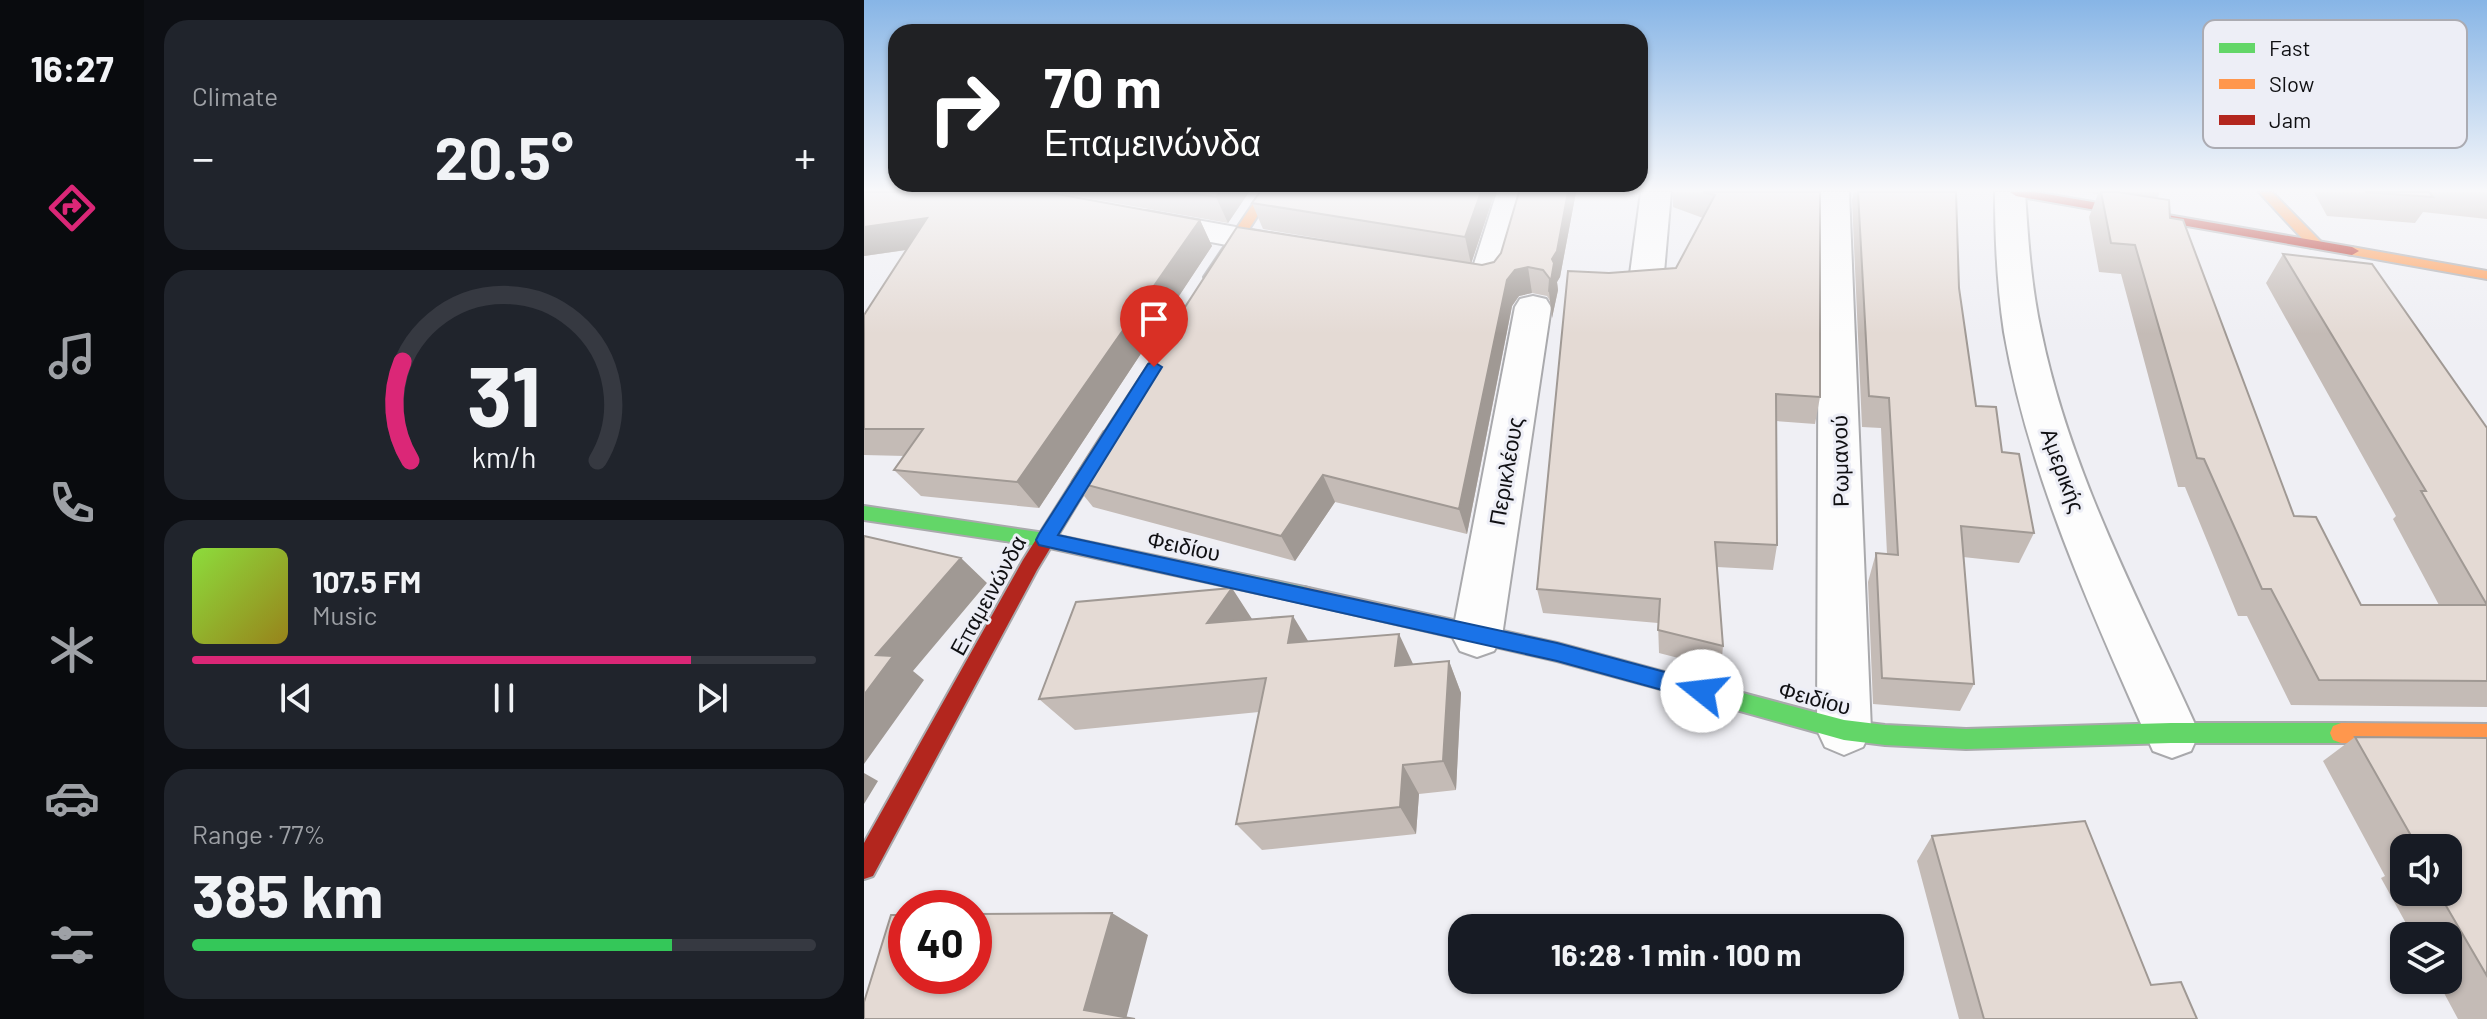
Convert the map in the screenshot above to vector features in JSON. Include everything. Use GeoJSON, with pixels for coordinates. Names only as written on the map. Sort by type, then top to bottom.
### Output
{"type":"FeatureCollection","features":[{"type":"Feature","properties":{"kind":"street"},"geometry":{"type":"LineString","coordinates":[[1203,289],[1235,240]]}},
{"type":"Feature","properties":{"kind":"street"},"geometry":{"type":"LineString","coordinates":[[1246,240],[1314,250]]}},
{"type":"Feature","properties":{"kind":"street"},"geometry":{"type":"LineString","coordinates":[[1407,266],[1486,279],[1498,240]]}},
{"type":"Feature","properties":{"kind":"street"},"geometry":{"type":"LineString","coordinates":[[1575,285],[1646,284],[1651,240]]}},
{"type":"Feature","properties":{"kind":"street","name":"Ρωμανού"},"geometry":{"type":"LineString","coordinates":[[1835,240],[1844,730]]}},
{"type":"Feature","properties":{"kind":"street","name":"Αμερικής"},"geometry":{"type":"LineString","coordinates":[[2010,240],[2030,360],[2048,426],[2112,594],[2172,733]]}},
{"type":"Feature","properties":{"kind":"street"},"geometry":{"type":"LineString","coordinates":[[2285,240],[2487,275]]}},
{"type":"Feature","properties":{"kind":"street"},"geometry":{"type":"LineString","coordinates":[[2311,240],[2316,245]]}},
{"type":"Feature","properties":{"kind":"street"},"geometry":{"type":"LineString","coordinates":[[2353,251],[2378,291]]}},
{"type":"Feature","properties":{"kind":"street","name":"Περικλέους"},"geometry":{"type":"LineString","coordinates":[[1477,636],[1533,307]]}},
{"type":"Feature","properties":{"kind":"street","name":"Επαμεινώνδα"},"geometry":{"type":"LineString","coordinates":[[864,867],[1045,540],[1121,419]]}},
{"type":"Feature","properties":{"kind":"street","name":"Φειδίου"},"geometry":{"type":"LineString","coordinates":[[864,513],[1045,540],[1628,670],[1844,730],[1912,739],[1977,740],[2172,733],[2487,734]]}},
{"type":"Feature","properties":{"kind":"building"},"geometry":{"type":"Polygon","coordinates":[[[913,240],[1186,240],[1017,482],[894,470],[923,429],[864,429],[864,315],[913,240]]]}},
{"type":"Feature","properties":{"kind":"building"},"geometry":{"type":"Polygon","coordinates":[[[1229,240],[1318,240],[1482,265],[1494,262],[1505,240],[1559,240],[1552,259],[1549,292],[1550,279],[1543,270],[1528,267],[1515,270],[1507,280],[1459,509],[1323,475],[1281,536],[1072,481],[1229,240]]]}},
{"type":"Feature","properties":{"kind":"building"},"geometry":{"type":"Polygon","coordinates":[[[1691,240],[1820,240],[1820,397],[1776,394],[1777,545],[1715,542],[1723,646],[1658,630],[1660,599],[1537,589],[1568,271],[1609,273],[1676,268],[1691,240]]]}},
{"type":"Feature","properties":{"kind":"building"},"geometry":{"type":"Polygon","coordinates":[[[1861,240],[1957,240],[1959,288],[1976,406],[1996,407],[2002,452],[2019,454],[2034,533],[1961,526],[1974,684],[1882,678],[1876,553],[1898,555],[1889,398],[1869,396],[1861,240]]]}},
{"type":"Feature","properties":{"kind":"building"},"geometry":{"type":"Polygon","coordinates":[[[2110,240],[2190,240],[2294,516],[2316,517],[2361,605],[2487,605],[2487,681],[2319,680],[2271,589],[2262,589],[2204,459],[2197,458],[2135,245],[2111,243],[2110,240]]]}},
{"type":"Feature","properties":{"kind":"building"},"geometry":{"type":"Polygon","coordinates":[[[2283,254],[2372,264],[2487,428],[2487,605],[2421,491],[2426,491],[2283,254]]]}},
{"type":"Feature","properties":{"kind":"building"},"geometry":{"type":"Polygon","coordinates":[[[864,536],[961,558],[876,655],[893,656],[864,695],[864,536]]]}},
{"type":"Feature","properties":{"kind":"building"},"geometry":{"type":"Polygon","coordinates":[[[1232,588],[1207,623],[1293,616],[1288,643],[1399,634],[1395,666],[1449,661],[1443,761],[1403,765],[1400,807],[1236,824],[1266,678],[1039,699],[1076,602],[1232,588]]]}},
{"type":"Feature","properties":{"kind":"building"},"geometry":{"type":"Polygon","coordinates":[[[2355,737],[2487,738],[2487,976],[2462,933],[2462,922],[2456,922],[2446,906],[2462,906],[2462,834],[2410,834],[2355,737]]]}},
{"type":"Feature","properties":{"kind":"building"},"geometry":{"type":"Polygon","coordinates":[[[2085,821],[2151,985],[2181,982],[2197,1019],[1984,1019],[1932,836],[2085,821]]]}},
{"type":"Feature","properties":{"kind":"building"},"geometry":{"type":"Polygon","coordinates":[[[1112,913],[1084,1010],[1135,1019],[864,1019],[864,1002],[888,925],[888,994],[992,994],[992,914],[1112,913]]]}},
{"type":"Feature","properties":{"kind":"traffic: fast"},"geometry":{"type":"LineString","coordinates":[[864,513],[1045,540],[1304,595]]}},
{"type":"Feature","properties":{"kind":"traffic: fast"},"geometry":{"type":"LineString","coordinates":[[1679,685],[1844,730],[1885,735],[1966,739],[2171,733],[2341,733]]}},
{"type":"Feature","properties":{"kind":"traffic: slow"},"geometry":{"type":"LineString","coordinates":[[1211,277],[1236,240]]}},
{"type":"Feature","properties":{"kind":"traffic: slow"},"geometry":{"type":"LineString","coordinates":[[2311,240],[2316,245]]}},
{"type":"Feature","properties":{"kind":"traffic: slow"},"geometry":{"type":"LineString","coordinates":[[2352,251],[2487,275]]}},
{"type":"Feature","properties":{"kind":"traffic: slow"},"geometry":{"type":"LineString","coordinates":[[1304,595],[1557,652],[1679,685]]}},
{"type":"Feature","properties":{"kind":"traffic: slow"},"geometry":{"type":"LineString","coordinates":[[2341,733],[2487,734]]}},
{"type":"Feature","properties":{"kind":"traffic: jam"},"geometry":{"type":"LineString","coordinates":[[2287,240],[2352,251]]}},
{"type":"Feature","properties":{"kind":"traffic: jam"},"geometry":{"type":"LineString","coordinates":[[864,867],[1030,565],[1110,436]]}},
{"type":"Feature","properties":{"kind":"route"},"geometry":{"type":"LineString","coordinates":[[1154,367],[1045,540],[1557,652],[1702,691]]}}]}
